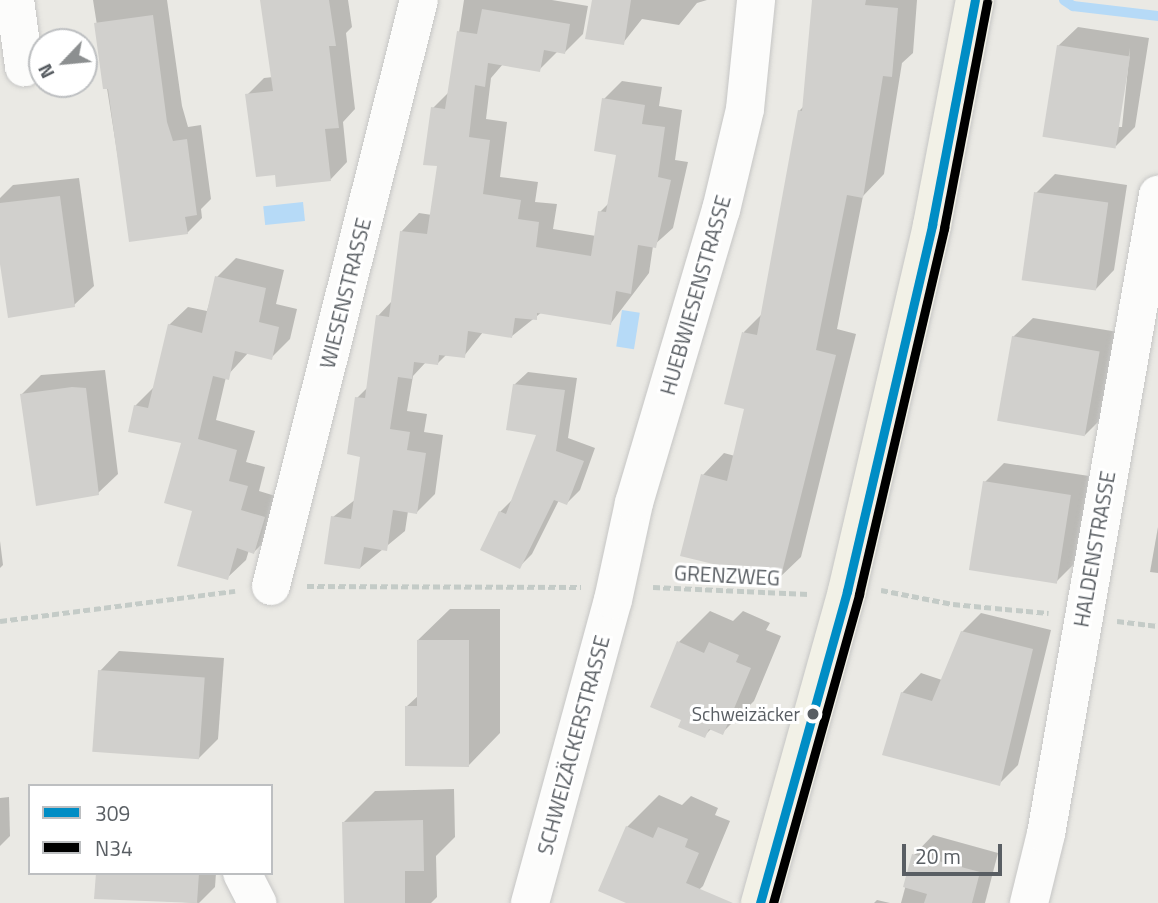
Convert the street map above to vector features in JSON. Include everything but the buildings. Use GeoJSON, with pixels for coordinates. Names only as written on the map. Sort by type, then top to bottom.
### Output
{"type":"FeatureCollection","features":[{"type":"Feature","properties":{"kind":"main road"},"geometry":{"type":"LineString","coordinates":[[760,903],[847,592],[932,225],[975,0]]}},
{"type":"Feature","properties":{"kind":"street"},"geometry":{"type":"LineString","coordinates":[[15,0],[24,67]]}},
{"type":"Feature","properties":{"kind":"street","name":"WIESENSTRASSE"},"geometry":{"type":"LineString","coordinates":[[271,586],[419,0]]}},
{"type":"Feature","properties":{"kind":"street","name":"HUEBWIESENSTRASSE"},"geometry":{"type":"LineString","coordinates":[[629,586],[634,503],[721,210],[745,108],[756,0]]}},
{"type":"Feature","properties":{"kind":"street","name":"HALDENSTRASSE"},"geometry":{"type":"LineString","coordinates":[[1029,903],[1046,834],[1158,195]]}},
{"type":"Feature","properties":{"kind":"street","name":"SCHWEIZÄCKERSTRASSE"},"geometry":{"type":"LineString","coordinates":[[530,903],[629,586]]}},
{"type":"Feature","properties":{"kind":"street"},"geometry":{"type":"LineString","coordinates":[[243,875],[257,903]]}},
{"type":"Feature","properties":{"kind":"path","name":"GRENZWEG"},"geometry":{"type":"LineString","coordinates":[[629,586],[811,594]]}},
{"type":"Feature","properties":{"kind":"path"},"geometry":{"type":"LineString","coordinates":[[881,590],[1021,611]]}},
{"type":"Feature","properties":{"kind":"water"},"geometry":{"type":"Polygon","coordinates":[[[303,202],[305,221],[265,225],[263,206],[303,202]]]}},
{"type":"Feature","properties":{"kind":"water"},"geometry":{"type":"Polygon","coordinates":[[[622,310],[640,313],[634,349],[616,347],[622,310]]]}},
{"type":"Feature","properties":{"kind":"waterway"},"geometry":{"type":"LineString","coordinates":[[1064,0],[1073,6],[1158,16]]}},
{"type":"Feature","properties":{"kind":"transit line","name":"309"},"geometry":{"type":"LineString","coordinates":[[760,903],[847,591],[932,225],[975,0]]}},
{"type":"Feature","properties":{"kind":"transit line","name":"N34"},"geometry":{"type":"LineString","coordinates":[[773,903],[859,594],[944,228],[987,2]]}},
{"type":"Feature","properties":{"kind":"place","name":"Schweizäcker"},"geometry":{"type":"Point","coordinates":[813,714]}}]}
